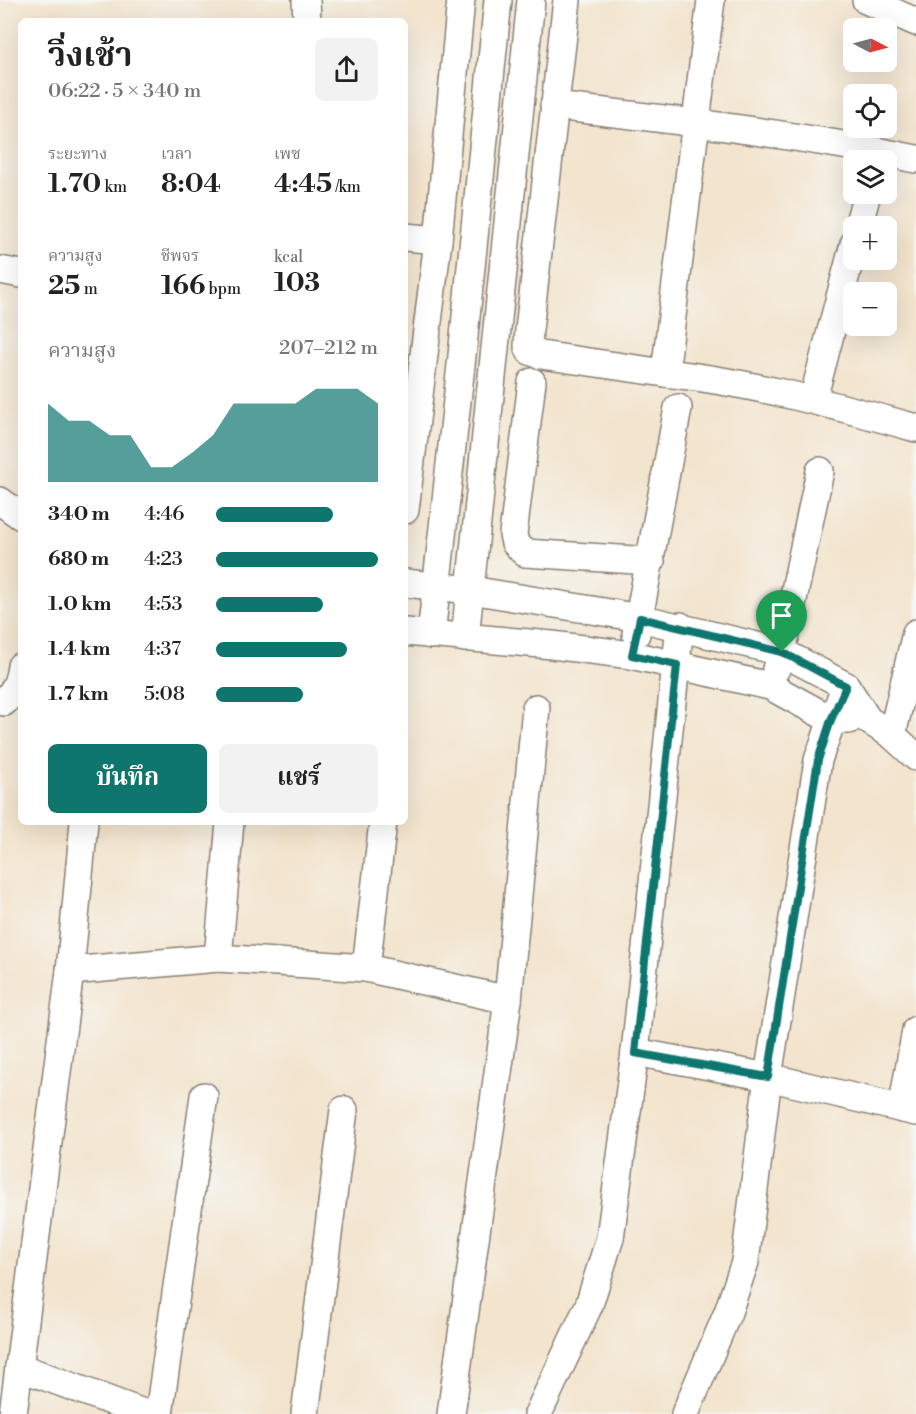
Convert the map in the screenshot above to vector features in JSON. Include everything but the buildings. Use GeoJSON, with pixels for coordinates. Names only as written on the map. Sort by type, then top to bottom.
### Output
{"type":"FeatureCollection","features":[{"type":"Feature","properties":{"kind":"street"},"geometry":{"type":"LineString","coordinates":[[306,0],[307,18]]}},
{"type":"Feature","properties":{"kind":"street"},"geometry":{"type":"LineString","coordinates":[[408,485],[438,240],[461,0]]}},
{"type":"Feature","properties":{"kind":"street"},"geometry":{"type":"LineString","coordinates":[[498,0],[437,586],[418,634],[552,645],[632,655],[770,686],[831,720],[868,720]]}},
{"type":"Feature","properties":{"kind":"street"},"geometry":{"type":"LineString","coordinates":[[465,638],[531,0]]}},
{"type":"Feature","properties":{"kind":"street"},"geometry":{"type":"LineString","coordinates":[[567,0],[530,318],[528,346],[534,354],[697,376],[818,401],[916,428]]}},
{"type":"Feature","properties":{"kind":"street"},"geometry":{"type":"LineString","coordinates":[[666,373],[711,0]]}},
{"type":"Feature","properties":{"kind":"street"},"geometry":{"type":"LineString","coordinates":[[866,0],[916,22]]}},
{"type":"Feature","properties":{"kind":"street"},"geometry":{"type":"LineString","coordinates":[[554,106],[697,123],[844,150]]}},
{"type":"Feature","properties":{"kind":"street"},"geometry":{"type":"LineString","coordinates":[[897,158],[916,159]]}},
{"type":"Feature","properties":{"kind":"street"},"geometry":{"type":"LineString","coordinates":[[408,237],[438,240]]}},
{"type":"Feature","properties":{"kind":"street"},"geometry":{"type":"LineString","coordinates":[[0,270],[18,273]]}},
{"type":"Feature","properties":{"kind":"street"},"geometry":{"type":"LineString","coordinates":[[817,384],[847,270]]}},
{"type":"Feature","properties":{"kind":"street"},"geometry":{"type":"LineString","coordinates":[[462,356],[495,356]]}},
{"type":"Feature","properties":{"kind":"street"},"geometry":{"type":"LineString","coordinates":[[532,382],[513,534],[515,543],[525,553],[651,561]]}},
{"type":"Feature","properties":{"kind":"street"},"geometry":{"type":"LineString","coordinates":[[632,655],[678,408]]}},
{"type":"Feature","properties":{"kind":"street"},"geometry":{"type":"LineString","coordinates":[[770,686],[782,652],[820,471]]}},
{"type":"Feature","properties":{"kind":"street"},"geometry":{"type":"LineString","coordinates":[[0,501],[18,514]]}},
{"type":"Feature","properties":{"kind":"street"},"geometry":{"type":"LineString","coordinates":[[408,583],[471,590],[640,618],[782,652],[846,686],[868,720],[892,735],[916,757]]}},
{"type":"Feature","properties":{"kind":"street"},"geometry":{"type":"LineString","coordinates":[[538,1414],[589,1305],[610,1238],[635,1053],[680,626]]}},
{"type":"Feature","properties":{"kind":"street"},"geometry":{"type":"LineString","coordinates":[[892,735],[916,633]]}},
{"type":"Feature","properties":{"kind":"street"},"geometry":{"type":"LineString","coordinates":[[1,704],[16,690],[18,680]]}},
{"type":"Feature","properties":{"kind":"street"},"geometry":{"type":"LineString","coordinates":[[685,1414],[728,1312],[745,1262],[768,1077],[818,760],[831,720],[846,686]]}},
{"type":"Feature","properties":{"kind":"street"},"geometry":{"type":"LineString","coordinates":[[451,1414],[508,1000],[536,708]]}},
{"type":"Feature","properties":{"kind":"street"},"geometry":{"type":"LineString","coordinates":[[13,1414],[70,971],[84,825]]}},
{"type":"Feature","properties":{"kind":"street"},"geometry":{"type":"LineString","coordinates":[[218,957],[230,825]]}},
{"type":"Feature","properties":{"kind":"street"},"geometry":{"type":"LineString","coordinates":[[366,968],[383,825]]}},
{"type":"Feature","properties":{"kind":"street"},"geometry":{"type":"LineString","coordinates":[[70,971],[218,957],[366,968],[508,1000]]}},
{"type":"Feature","properties":{"kind":"street"},"geometry":{"type":"LineString","coordinates":[[635,1053],[768,1077],[909,1111],[916,1030]]}},
{"type":"Feature","properties":{"kind":"street"},"geometry":{"type":"LineString","coordinates":[[159,1414],[204,1096]]}},
{"type":"Feature","properties":{"kind":"street"},"geometry":{"type":"LineString","coordinates":[[305,1414],[344,1110]]}},
{"type":"Feature","properties":{"kind":"street"},"geometry":{"type":"LineString","coordinates":[[19,1367],[146,1414]]}},
{"type":"Feature","properties":{"kind":"route"},"geometry":{"type":"LineString","coordinates":[[640,618],[782,652],[846,686],[831,720],[818,760],[768,1077],[635,1053],[677,665],[632,655],[640,618]]}}]}
